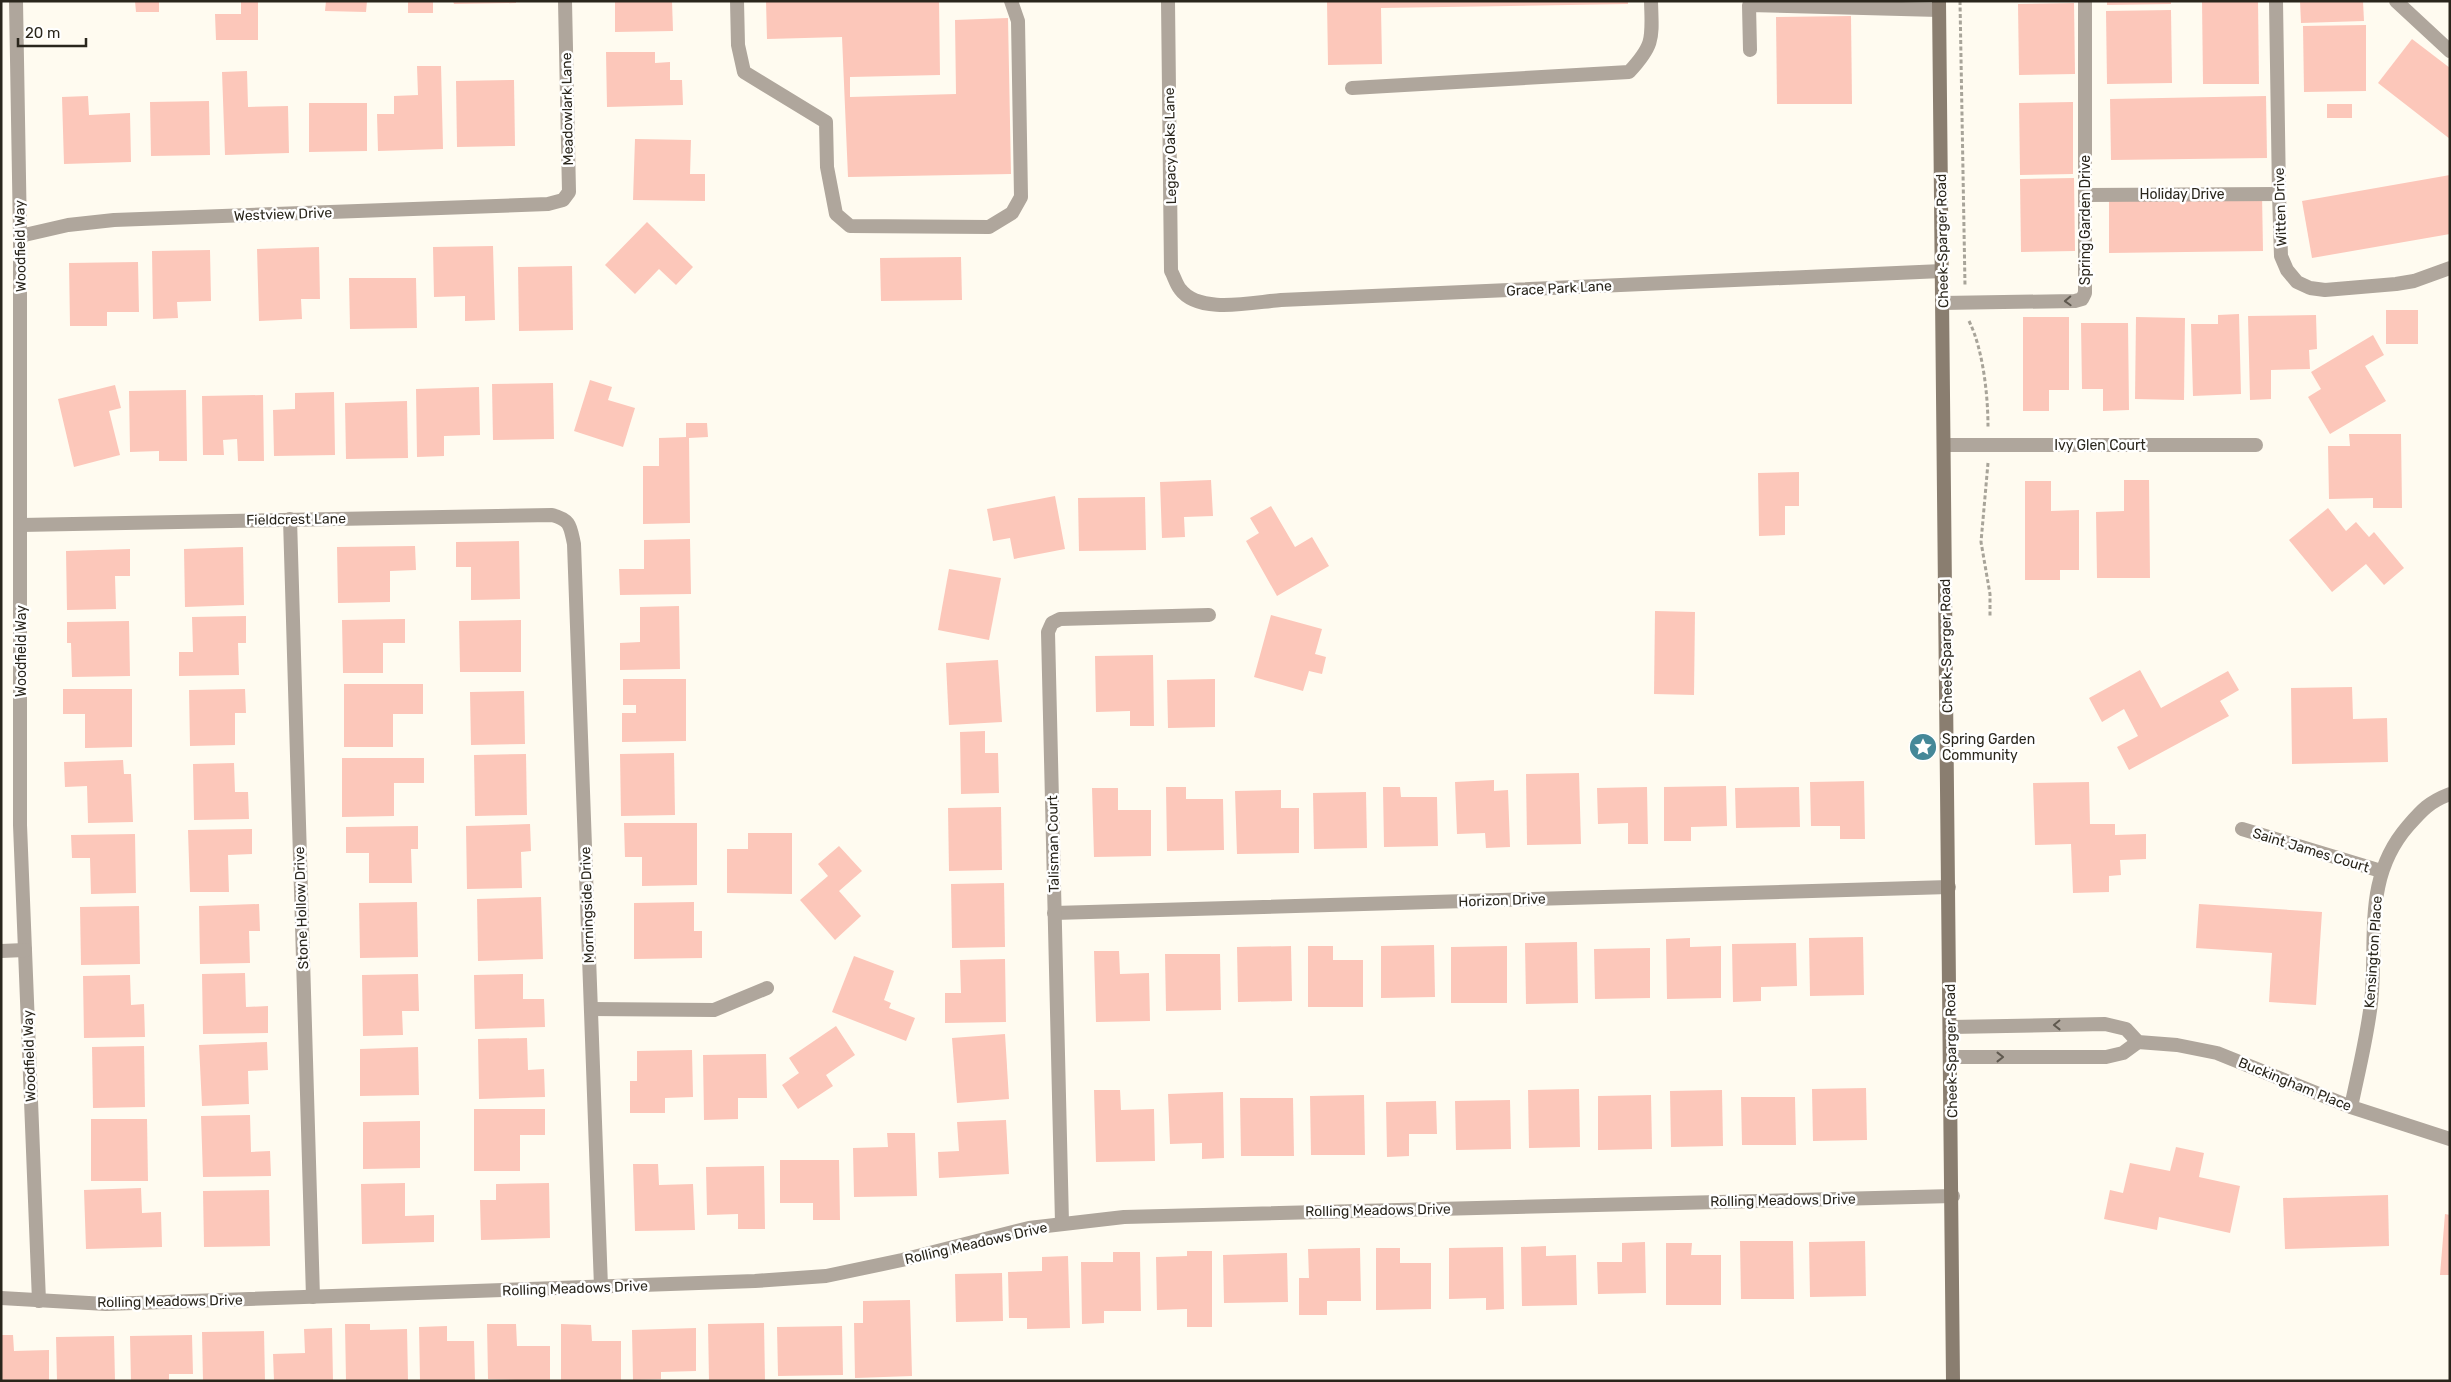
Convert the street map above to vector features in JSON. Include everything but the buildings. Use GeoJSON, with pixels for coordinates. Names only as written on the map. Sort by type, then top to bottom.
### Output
{"type":"FeatureCollection","features":[{"type":"Feature","properties":{"kind":"main road","name":"Cheek-Sparger Road"},"geometry":{"type":"LineString","coordinates":[[1939,6],[1953,1196],[1953,1381]]}},
{"type":"Feature","properties":{"kind":"street","name":"Woodfield Way"},"geometry":{"type":"LineString","coordinates":[[16,1],[20,236],[20,825],[39,1301]]}},
{"type":"Feature","properties":{"kind":"street","name":"Meadowlark Lane"},"geometry":{"type":"LineString","coordinates":[[548,204],[562,200],[569,192],[565,1]]}},
{"type":"Feature","properties":{"kind":"street"},"geometry":{"type":"LineString","coordinates":[[738,1],[738,45],[744,72],[826,122],[827,168],[836,214],[850,226],[988,227],[1012,214],[1021,197],[1018,21],[1011,1]]}},
{"type":"Feature","properties":{"kind":"street","name":"Legacy Oaks Lane"},"geometry":{"type":"LineString","coordinates":[[1168,1],[1170,253],[1171,271],[1180,289]]}},
{"type":"Feature","properties":{"kind":"street"},"geometry":{"type":"LineString","coordinates":[[1352,88],[1629,72],[1645,55],[1652,38],[1651,1]]}},
{"type":"Feature","properties":{"kind":"street","name":"Spring Garden Drive"},"geometry":{"type":"LineString","coordinates":[[1942,303],[2075,301],[2082,299],[2086,285],[2085,1]]}},
{"type":"Feature","properties":{"kind":"street","name":"Witten Drive"},"geometry":{"type":"LineString","coordinates":[[2276,1],[2281,256],[2287,270],[2297,282],[2310,288],[2325,290],[2414,281],[2450,268]]}},
{"type":"Feature","properties":{"kind":"street"},"geometry":{"type":"LineString","coordinates":[[2396,1],[2450,51]]}},
{"type":"Feature","properties":{"kind":"street"},"geometry":{"type":"LineString","coordinates":[[1750,50],[1749,5],[1939,6]]}},
{"type":"Feature","properties":{"kind":"street","name":"Holiday Drive"},"geometry":{"type":"LineString","coordinates":[[2086,195],[2279,194]]}},
{"type":"Feature","properties":{"kind":"street","name":"Westview Drive"},"geometry":{"type":"LineString","coordinates":[[20,236],[68,225],[114,220],[548,204]]}},
{"type":"Feature","properties":{"kind":"street","name":"Grace Park Lane"},"geometry":{"type":"LineString","coordinates":[[1180,289],[1194,300],[1216,305],[1942,271]]}},
{"type":"Feature","properties":{"kind":"street","name":"Ivy Glen Court"},"geometry":{"type":"LineString","coordinates":[[1944,445],[2256,445]]}},
{"type":"Feature","properties":{"kind":"street","name":"Fieldcrest Lane"},"geometry":{"type":"LineString","coordinates":[[21,525],[552,515],[564,518],[569,523]]}},
{"type":"Feature","properties":{"kind":"street","name":"Stone Hollow Drive"},"geometry":{"type":"LineString","coordinates":[[290,519],[313,1297]]}},
{"type":"Feature","properties":{"kind":"street","name":"Morningside Drive"},"geometry":{"type":"LineString","coordinates":[[569,523],[574,544],[601,1287]]}},
{"type":"Feature","properties":{"kind":"street","name":"Talisman Court"},"geometry":{"type":"LineString","coordinates":[[1062,1223],[1048,632],[1052,623],[1060,619],[1209,615]]}},
{"type":"Feature","properties":{"kind":"street","name":"Kensington Place"},"geometry":{"type":"LineString","coordinates":[[2351,1107],[2371,1003],[2374,906],[2381,872],[2400,836],[2426,805],[2450,794]]}},
{"type":"Feature","properties":{"kind":"street","name":"Saint James Court"},"geometry":{"type":"LineString","coordinates":[[2242,829],[2381,872]]}},
{"type":"Feature","properties":{"kind":"street","name":"Horizon Drive"},"geometry":{"type":"LineString","coordinates":[[1054,914],[1949,887]]}},
{"type":"Feature","properties":{"kind":"street"},"geometry":{"type":"LineString","coordinates":[[1,951],[25,950]]}},
{"type":"Feature","properties":{"kind":"street"},"geometry":{"type":"LineString","coordinates":[[591,1009],[714,1010],[766,988]]}},
{"type":"Feature","properties":{"kind":"street"},"geometry":{"type":"LineString","coordinates":[[1951,1027],[2106,1024],[2126,1029],[2138,1042],[2123,1052],[2104,1057],[1951,1057]]}},
{"type":"Feature","properties":{"kind":"street","name":"Buckingham Place"},"geometry":{"type":"LineString","coordinates":[[2138,1042],[2177,1045],[2218,1053],[2351,1107],[2450,1138]]}},
{"type":"Feature","properties":{"kind":"street","name":"Rolling Meadows Drive"},"geometry":{"type":"LineString","coordinates":[[1,1298],[106,1304],[755,1281],[826,1276],[902,1260],[1029,1228],[1124,1217],[1953,1196]]}},
{"type":"Feature","properties":{"kind":"place","name":"Spring Garden Community"},"geometry":{"type":"Point","coordinates":[1923,747]}}]}
